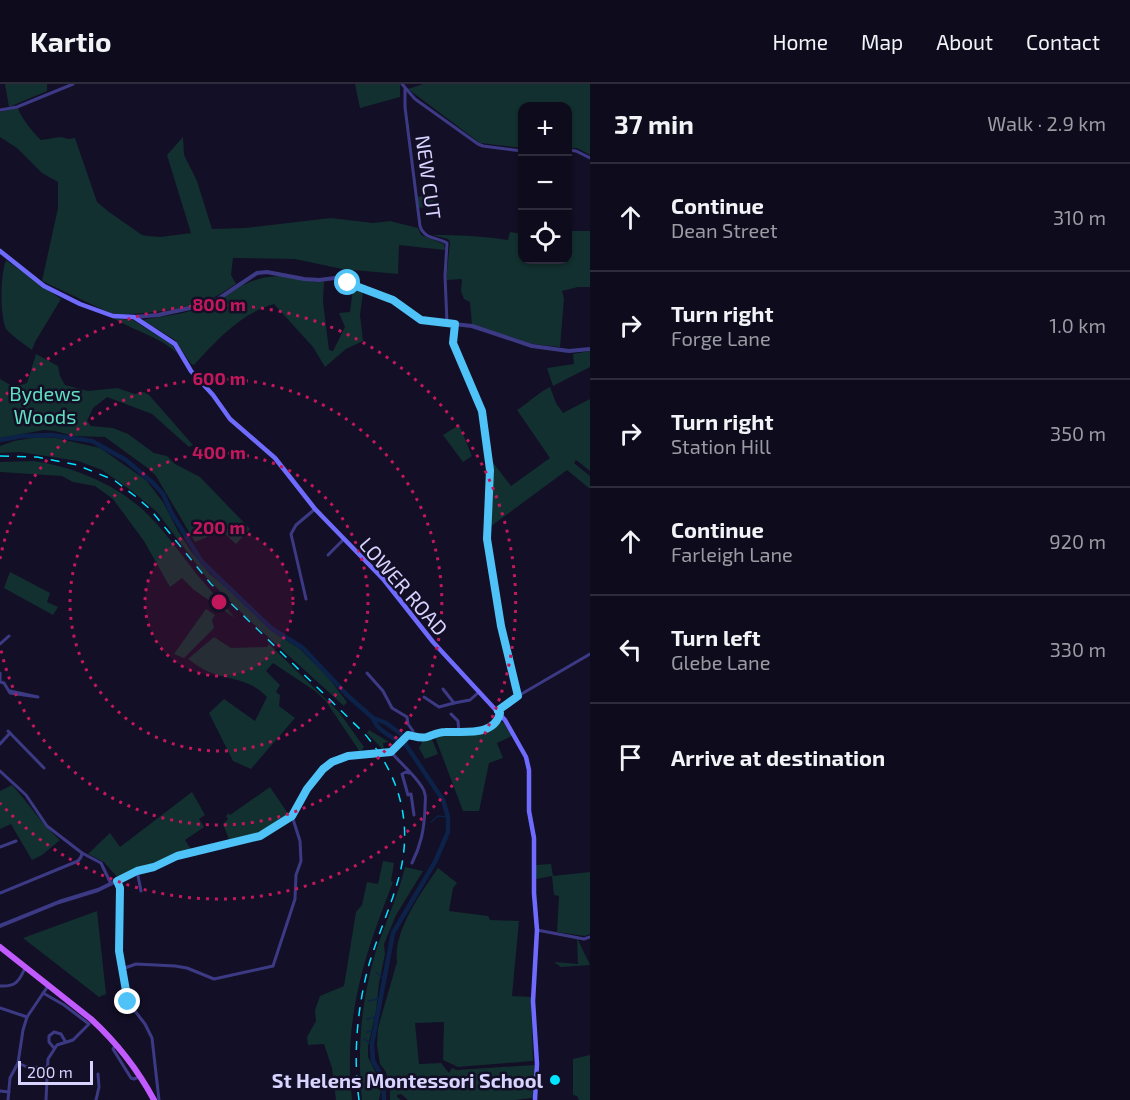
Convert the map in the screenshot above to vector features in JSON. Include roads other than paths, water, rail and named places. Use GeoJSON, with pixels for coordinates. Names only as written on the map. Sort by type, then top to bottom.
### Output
{"type":"FeatureCollection","features":[{"type":"Feature","properties":{"kind":"main road"},"geometry":{"type":"LineString","coordinates":[[0,251],[44,286],[72,300],[114,316],[134,316]]}},
{"type":"Feature","properties":{"kind":"main road","name":"LOWER ROAD"},"geometry":{"type":"LineString","coordinates":[[134,316],[175,344],[192,371],[230,419],[275,458],[315,509],[384,580],[432,642],[505,720],[528,765],[529,814],[534,838],[537,930],[533,1001],[537,1064],[535,1100]]}},
{"type":"Feature","properties":{"kind":"main road"},"geometry":{"type":"LineString","coordinates":[[0,947],[91,1019],[116,1045],[154,1100]]}},
{"type":"Feature","properties":{"kind":"street"},"geometry":{"type":"LineString","coordinates":[[0,110],[17,107],[73,84]]}},
{"type":"Feature","properties":{"kind":"street"},"geometry":{"type":"LineString","coordinates":[[402,84],[415,99],[478,144],[518,150]]}},
{"type":"Feature","properties":{"kind":"street","name":"NEW CUT"},"geometry":{"type":"LineString","coordinates":[[405,90],[420,226],[427,236],[447,243],[445,276],[447,323]]}},
{"type":"Feature","properties":{"kind":"street"},"geometry":{"type":"LineString","coordinates":[[572,151],[590,158]]}},
{"type":"Feature","properties":{"kind":"street"},"geometry":{"type":"LineString","coordinates":[[134,316],[158,315],[204,305],[218,299],[257,273],[267,272],[312,279],[335,278],[393,300],[421,320],[472,326],[532,346],[569,351],[590,349]]}},
{"type":"Feature","properties":{"kind":"street"},"geometry":{"type":"LineString","coordinates":[[455,324],[453,343],[482,411],[490,470],[487,539],[501,626],[518,696]]}},
{"type":"Feature","properties":{"kind":"street"},"geometry":{"type":"LineString","coordinates":[[306,599],[291,534],[296,525],[315,509]]}},
{"type":"Feature","properties":{"kind":"street"},"geometry":{"type":"LineString","coordinates":[[328,555],[344,539]]}},
{"type":"Feature","properties":{"kind":"street"},"geometry":{"type":"LineString","coordinates":[[0,644],[9,636]]}},
{"type":"Feature","properties":{"kind":"street"},"geometry":{"type":"LineString","coordinates":[[497,721],[499,712],[518,696],[590,654]]}},
{"type":"Feature","properties":{"kind":"street"},"geometry":{"type":"LineString","coordinates":[[0,673],[0,682],[4,683],[8,691],[21,694]]}},
{"type":"Feature","properties":{"kind":"street"},"geometry":{"type":"LineString","coordinates":[[0,926],[177,856],[253,838],[277,827],[292,816],[307,789],[323,769],[332,762],[348,756],[391,752],[413,731],[408,724],[407,717],[392,708],[383,691],[367,673]]}},
{"type":"Feature","properties":{"kind":"street"},"geometry":{"type":"LineString","coordinates":[[443,689],[448,692],[454,703]]}},
{"type":"Feature","properties":{"kind":"street"},"geometry":{"type":"LineString","coordinates":[[424,697],[439,707],[470,700],[479,692]]}},
{"type":"Feature","properties":{"kind":"street"},"geometry":{"type":"LineString","coordinates":[[454,714],[458,721],[459,732]]}},
{"type":"Feature","properties":{"kind":"street"},"geometry":{"type":"LineString","coordinates":[[410,735],[427,737],[442,732],[478,731],[497,721],[505,720]]}},
{"type":"Feature","properties":{"kind":"street"},"geometry":{"type":"LineString","coordinates":[[0,744],[9,732],[43,765]]}},
{"type":"Feature","properties":{"kind":"street"},"geometry":{"type":"LineString","coordinates":[[391,752],[415,776],[426,796],[423,838],[412,863]]}},
{"type":"Feature","properties":{"kind":"street"},"geometry":{"type":"LineString","coordinates":[[0,771],[26,795],[47,826],[82,853],[101,863],[111,884]]}},
{"type":"Feature","properties":{"kind":"street"},"geometry":{"type":"LineString","coordinates":[[414,815],[411,794],[408,795],[402,774],[406,772],[415,776]]}},
{"type":"Feature","properties":{"kind":"street"},"geometry":{"type":"LineString","coordinates":[[122,969],[136,964],[175,966],[187,968],[214,979],[273,966],[295,899],[296,875],[301,861],[300,841],[292,816]]}},
{"type":"Feature","properties":{"kind":"street"},"geometry":{"type":"LineString","coordinates":[[0,847],[16,841]]}},
{"type":"Feature","properties":{"kind":"street"},"geometry":{"type":"LineString","coordinates":[[0,893],[78,861],[82,853]]}},
{"type":"Feature","properties":{"kind":"street"},"geometry":{"type":"LineString","coordinates":[[137,871],[141,891]]}},
{"type":"Feature","properties":{"kind":"street"},"geometry":{"type":"LineString","coordinates":[[117,881],[120,888],[119,951],[128,1002],[145,1023],[152,1038],[159,1100]]}},
{"type":"Feature","properties":{"kind":"street"},"geometry":{"type":"LineString","coordinates":[[537,930],[584,939],[590,937]]}},
{"type":"Feature","properties":{"kind":"street"},"geometry":{"type":"LineString","coordinates":[[0,986],[16,984],[25,967]]}},
{"type":"Feature","properties":{"kind":"street"},"geometry":{"type":"LineString","coordinates":[[8,1100],[10,1078],[18,1063],[22,1030],[27,1017],[48,986]]}},
{"type":"Feature","properties":{"kind":"street"},"geometry":{"type":"LineString","coordinates":[[43,993],[89,1024],[73,1040],[65,1041],[54,1048],[48,1059],[46,1100]]}},
{"type":"Feature","properties":{"kind":"street"},"geometry":{"type":"LineString","coordinates":[[0,1008],[27,1017]]}},
{"type":"Feature","properties":{"kind":"street"},"geometry":{"type":"LineString","coordinates":[[54,1048],[49,1042],[49,1036],[52,1033],[61,1034],[65,1041]]}},
{"type":"Feature","properties":{"kind":"street"},"geometry":{"type":"LineString","coordinates":[[18,1063],[27,1067],[48,1068]]}},
{"type":"Feature","properties":{"kind":"street"},"geometry":{"type":"LineString","coordinates":[[96,1100],[99,1087],[98,1074]]}},
{"type":"Feature","properties":{"kind":"street"},"geometry":{"type":"LineString","coordinates":[[0,1091],[9,1092]]}},
{"type":"Feature","properties":{"kind":"waterway"},"geometry":{"type":"LineString","coordinates":[[0,440],[22,436],[51,435],[92,441],[126,460],[163,494],[172,514],[202,562],[271,628],[303,648],[348,696],[373,718],[386,723],[401,734],[443,800],[448,817],[448,832],[435,862],[393,933],[372,1044],[373,1061],[383,1078],[384,1100]]}},
{"type":"Feature","properties":{"kind":"waterway"},"geometry":{"type":"LineString","coordinates":[[373,718],[381,730],[404,744]]}},
{"type":"Feature","properties":{"kind":"waterway"},"geometry":{"type":"LineString","coordinates":[[431,822],[438,816],[448,817]]}},
{"type":"Feature","properties":{"kind":"waterway"},"geometry":{"type":"LineString","coordinates":[[376,972],[385,980]]}},
{"type":"Feature","properties":{"kind":"waterway"},"geometry":{"type":"LineString","coordinates":[[369,1001],[381,998]]}},
{"type":"Feature","properties":{"kind":"waterway"},"geometry":{"type":"LineString","coordinates":[[367,1019],[378,1016]]}},
{"type":"Feature","properties":{"kind":"waterway"},"geometry":{"type":"LineString","coordinates":[[367,1032],[375,1030]]}},
{"type":"Feature","properties":{"kind":"waterway"},"geometry":{"type":"LineString","coordinates":[[364,1039],[372,1044]]}},
{"type":"Feature","properties":{"kind":"railway"},"geometry":{"type":"LineString","coordinates":[[0,456],[37,457],[77,465],[114,480],[135,496],[150,509],[211,584],[364,733],[386,764],[400,798],[405,834],[404,853],[397,885],[368,968],[361,1000],[356,1050],[359,1100]]}},
{"type":"Feature","properties":{"kind":"place","name":"St Helens Montessori School"},"geometry":{"type":"Point","coordinates":[555,1080]}},
{"type":"Feature","properties":{"kind":"park label","name":"Bydews Woods"},"geometry":{"type":"Point","coordinates":[45,404]}}]}
